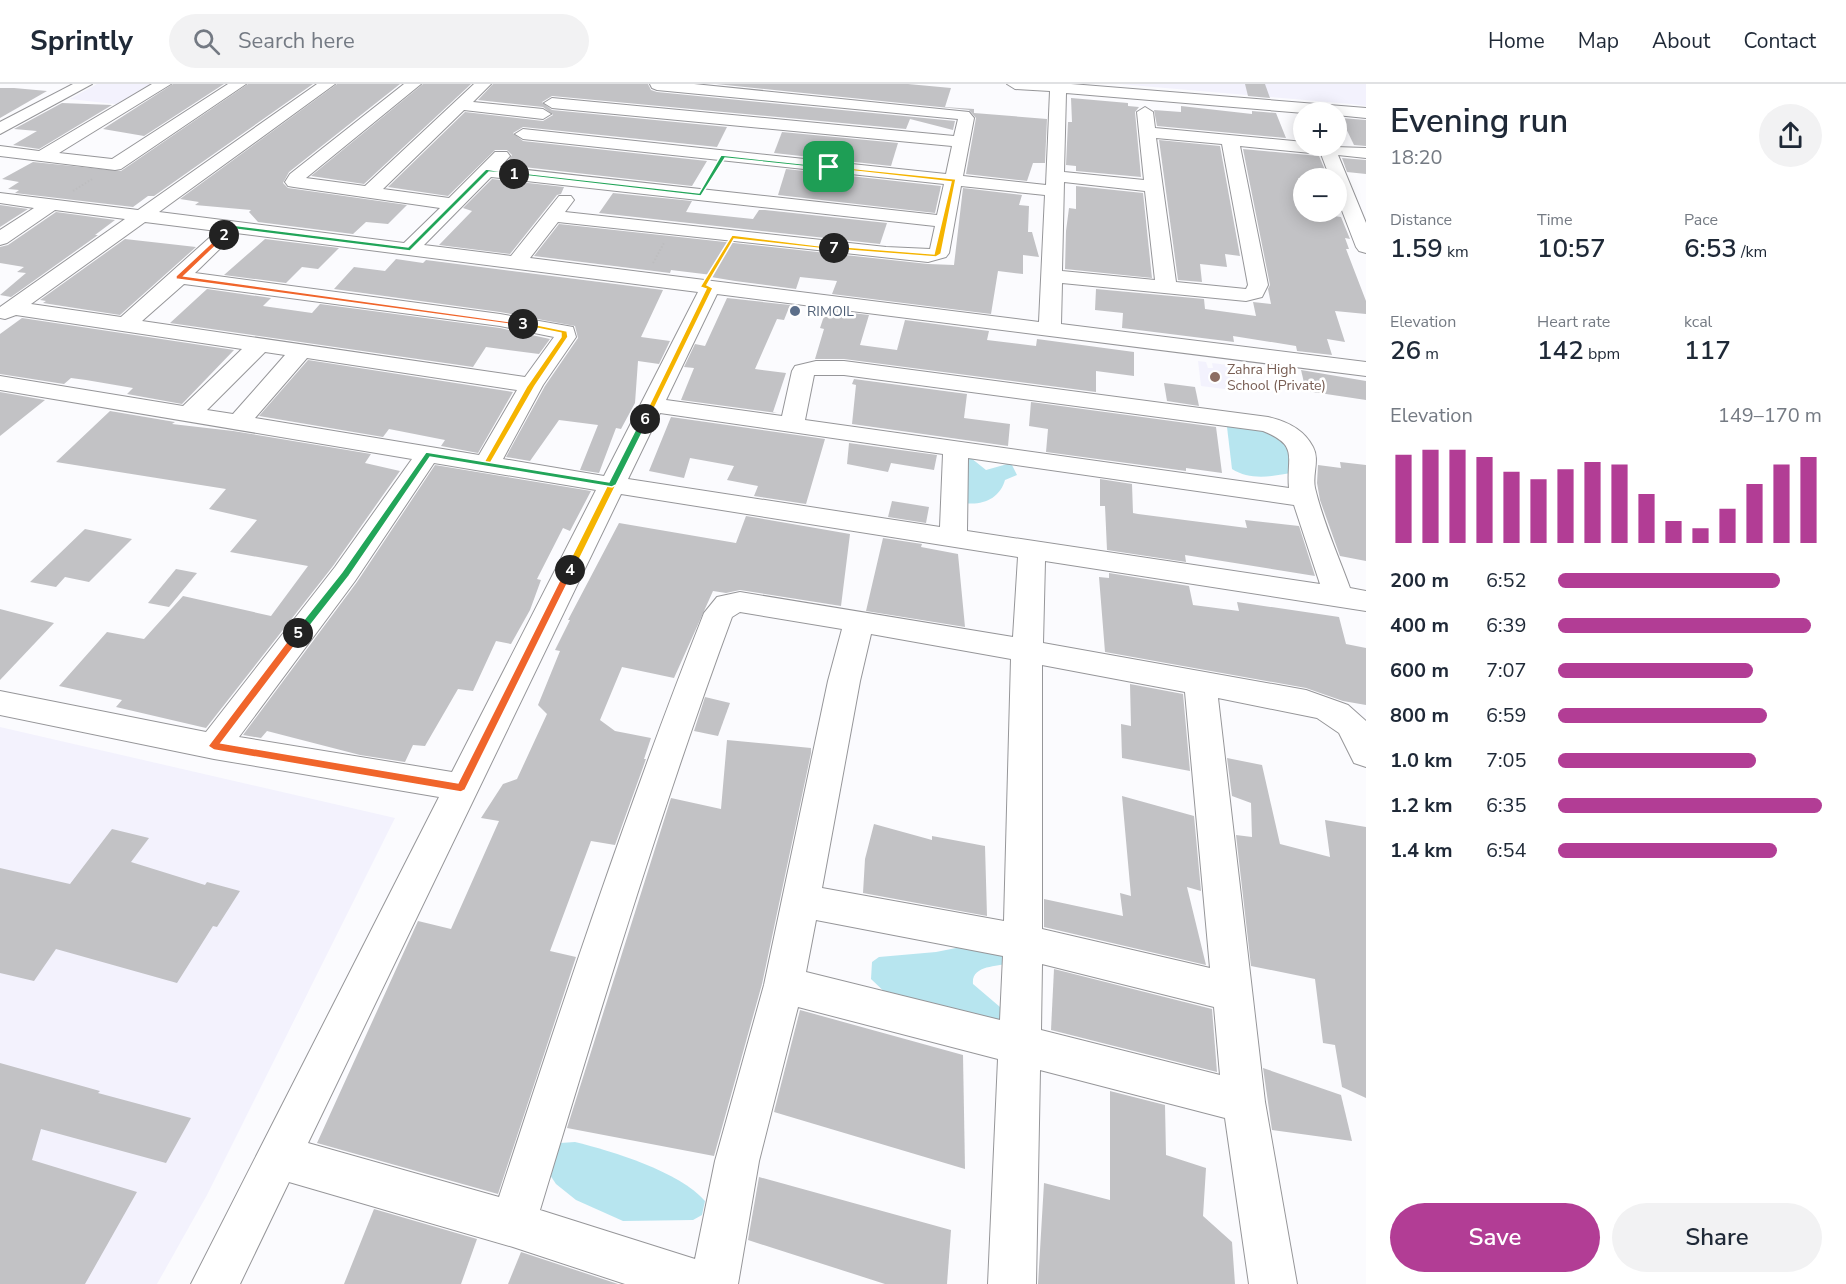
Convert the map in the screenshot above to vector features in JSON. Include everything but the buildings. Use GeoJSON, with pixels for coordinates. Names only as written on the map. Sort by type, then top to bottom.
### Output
{"type":"FeatureCollection","features":[{"type":"Feature","properties":{"kind":"street"},"geometry":{"type":"LineString","coordinates":[[47,84],[81,91]]}},
{"type":"Feature","properties":{"kind":"street"},"geometry":{"type":"LineString","coordinates":[[42,156],[163,84]]}},
{"type":"Feature","properties":{"kind":"street"},"geometry":{"type":"LineString","coordinates":[[0,151],[115,165],[238,84]]}},
{"type":"Feature","properties":{"kind":"street"},"geometry":{"type":"LineString","coordinates":[[7,313],[327,84]]}},
{"type":"Feature","properties":{"kind":"street"},"geometry":{"type":"LineString","coordinates":[[413,84],[294,182],[454,204]]}},
{"type":"Feature","properties":{"kind":"street"},"geometry":{"type":"LineString","coordinates":[[368,193],[483,84]]}},
{"type":"Feature","properties":{"kind":"street"},"geometry":{"type":"LineString","coordinates":[[410,249],[570,84]]}},
{"type":"Feature","properties":{"kind":"street"},"geometry":{"type":"LineString","coordinates":[[1015,84],[1293,109]]}},
{"type":"Feature","properties":{"kind":"street"},"geometry":{"type":"LineString","coordinates":[[553,216],[886,253],[936,255],[939,253],[962,142],[966,118],[963,115],[657,85],[638,112]]}},
{"type":"Feature","properties":{"kind":"street"},"geometry":{"type":"LineString","coordinates":[[1050,330],[1058,88]]}},
{"type":"Feature","properties":{"kind":"street"},"geometry":{"type":"LineString","coordinates":[[0,129],[57,99],[81,91]]}},
{"type":"Feature","properties":{"kind":"street"},"geometry":{"type":"LineString","coordinates":[[1143,95],[1166,287]]}},
{"type":"Feature","properties":{"kind":"street"},"geometry":{"type":"LineString","coordinates":[[103,104],[126,106]]}},
{"type":"Feature","properties":{"kind":"street"},"geometry":{"type":"LineString","coordinates":[[460,105],[638,112],[962,142]]}},
{"type":"Feature","properties":{"kind":"street"},"geometry":{"type":"LineString","coordinates":[[918,138],[924,110]]}},
{"type":"Feature","properties":{"kind":"street"},"geometry":{"type":"LineString","coordinates":[[1347,112],[1366,113]]}},
{"type":"Feature","properties":{"kind":"street"},"geometry":{"type":"LineString","coordinates":[[0,114],[24,116]]}},
{"type":"Feature","properties":{"kind":"street"},"geometry":{"type":"LineString","coordinates":[[701,194],[743,122]]}},
{"type":"Feature","properties":{"kind":"street"},"geometry":{"type":"LineString","coordinates":[[746,200],[784,126]]}},
{"type":"Feature","properties":{"kind":"street"},"geometry":{"type":"LineString","coordinates":[[1147,132],[1293,145]]}},
{"type":"Feature","properties":{"kind":"street"},"geometry":{"type":"LineString","coordinates":[[523,134],[954,180],[1154,186]]}},
{"type":"Feature","properties":{"kind":"street"},"geometry":{"type":"LineString","coordinates":[[1052,276],[1246,295],[1255,293],[1258,285],[1230,140]]}},
{"type":"Feature","properties":{"kind":"street"},"geometry":{"type":"LineString","coordinates":[[1347,151],[1366,153]]}},
{"type":"Feature","properties":{"kind":"street"},"geometry":{"type":"LineString","coordinates":[[1330,156],[1362,228],[1366,247]]}},
{"type":"Feature","properties":{"kind":"street"},"geometry":{"type":"LineString","coordinates":[[488,171],[946,222]]}},
{"type":"Feature","properties":{"kind":"street"},"geometry":{"type":"LineString","coordinates":[[516,263],[580,181]]}},
{"type":"Feature","properties":{"kind":"street"},"geometry":{"type":"LineString","coordinates":[[590,220],[614,185]]}},
{"type":"Feature","properties":{"kind":"street"},"geometry":{"type":"LineString","coordinates":[[0,198],[1366,369]]}},
{"type":"Feature","properties":{"kind":"street"},"geometry":{"type":"LineString","coordinates":[[0,238],[52,204]]}},
{"type":"Feature","properties":{"kind":"street"},"geometry":{"type":"LineString","coordinates":[[886,253],[896,216]]}},
{"type":"Feature","properties":{"kind":"street"},"geometry":{"type":"LineString","coordinates":[[126,324],[232,227]]}},
{"type":"Feature","properties":{"kind":"street"},"geometry":{"type":"LineString","coordinates":[[179,277],[489,318],[565,332],[561,342],[531,386],[487,464]]}},
{"type":"Feature","properties":{"kind":"street"},"geometry":{"type":"LineString","coordinates":[[215,1284],[612,485],[706,287]]}},
{"type":"Feature","properties":{"kind":"street"},"geometry":{"type":"LineString","coordinates":[[7,313],[126,324],[531,386]]}},
{"type":"Feature","properties":{"kind":"street"},"geometry":{"type":"LineString","coordinates":[[188,415],[259,345]]}},
{"type":"Feature","properties":{"kind":"street"},"geometry":{"type":"LineString","coordinates":[[238,422],[301,351]]}},
{"type":"Feature","properties":{"kind":"street"},"geometry":{"type":"LineString","coordinates":[[792,424],[803,371],[816,368],[844,368],[1268,424],[1288,431],[1298,441],[1305,467],[1301,485],[1304,498],[1338,596]]}},
{"type":"Feature","properties":{"kind":"street"},"geometry":{"type":"LineString","coordinates":[[0,383],[612,485],[1366,601]]}},
{"type":"Feature","properties":{"kind":"street"},"geometry":{"type":"LineString","coordinates":[[651,405],[1304,498]]}},
{"type":"Feature","properties":{"kind":"street"},"geometry":{"type":"LineString","coordinates":[[953,537],[956,448]]}},
{"type":"Feature","properties":{"kind":"street"},"geometry":{"type":"LineString","coordinates":[[214,746],[345,574],[428,454]]}},
{"type":"Feature","properties":{"kind":"street"},"geometry":{"type":"LineString","coordinates":[[1012,1284],[1023,942],[1027,650],[1032,549]]}},
{"type":"Feature","properties":{"kind":"street"},"geometry":{"type":"LineString","coordinates":[[513,1224],[618,892],[691,682],[719,613],[727,604],[740,602],[1027,650],[1306,702],[1336,711],[1358,732],[1366,754]]}},
{"type":"Feature","properties":{"kind":"street"},"geometry":{"type":"LineString","coordinates":[[714,1284],[737,1161],[784,985],[844,681],[859,622]]}},
{"type":"Feature","properties":{"kind":"street"},"geometry":{"type":"LineString","coordinates":[[1200,682],[1244,1102],[1274,1284]]}},
{"type":"Feature","properties":{"kind":"street"},"geometry":{"type":"LineString","coordinates":[[0,703],[214,746],[461,787]]}},
{"type":"Feature","properties":{"kind":"street"},"geometry":{"type":"LineString","coordinates":[[801,901],[1023,942],[1231,992]]}},
{"type":"Feature","properties":{"kind":"street"},"geometry":{"type":"LineString","coordinates":[[784,985],[1244,1102]]}},
{"type":"Feature","properties":{"kind":"street"},"geometry":{"type":"LineString","coordinates":[[278,1157],[513,1224],[697,1284]]}},
{"type":"Feature","properties":{"kind":"path"},"geometry":{"type":"LineString","coordinates":[[52,204],[115,165]]}},
{"type":"Feature","properties":{"kind":"path"},"geometry":{"type":"LineString","coordinates":[[643,279],[672,230]]}},
{"type":"Feature","properties":{"kind":"path"},"geometry":{"type":"LineString","coordinates":[[706,287],[732,237]]}},
{"type":"Feature","properties":{"kind":"shaded area"},"geometry":{"type":"Polygon","coordinates":[[[97,84],[157,84],[123,105],[70,99],[97,84]]]}},
{"type":"Feature","properties":{"kind":"shaded area"},"geometry":{"type":"Polygon","coordinates":[[[1119,84],[1366,84],[1366,106],[1347,102],[1119,84]]]}},
{"type":"Feature","properties":{"kind":"shaded area","name":"Zahra High School (Private)"},"geometry":{"type":"Polygon","coordinates":[[[1198,361],[1206,362],[1208,368],[1213,368],[1212,363],[1228,365],[1232,390],[1201,386],[1198,361]]]}},
{"type":"Feature","properties":{"kind":"shaded area"},"geometry":{"type":"Polygon","coordinates":[[[0,727],[395,818],[207,1195],[157,1284],[0,1284],[0,727]]]}},
{"type":"Feature","properties":{"kind":"water"},"geometry":{"type":"Polygon","coordinates":[[[1239,420],[1268,430],[1299,453],[1290,473],[1253,476],[1232,469],[1227,427],[1239,420]]]}},
{"type":"Feature","properties":{"kind":"water"},"geometry":{"type":"Polygon","coordinates":[[[971,458],[986,470],[1011,463],[1017,475],[1005,480],[999,492],[990,499],[978,503],[964,503],[961,460],[971,458]]]}},
{"type":"Feature","properties":{"kind":"water"},"geometry":{"type":"Polygon","coordinates":[[[976,944],[997,944],[1009,963],[980,970],[973,978],[973,984],[1000,1007],[1014,1026],[890,997],[871,979],[872,962],[879,957],[936,952],[976,944]]]}},
{"type":"Feature","properties":{"kind":"water"},"geometry":{"type":"Polygon","coordinates":[[[575,1142],[626,1157],[679,1181],[705,1201],[702,1215],[693,1220],[623,1221],[576,1200],[556,1184],[546,1169],[560,1143],[575,1142]]]}},
{"type":"Feature","properties":{"kind":"place","name":"RIMOIL"},"geometry":{"type":"Point","coordinates":[795,311]}},
{"type":"Feature","properties":{"kind":"place","name":"Zahra High School (Private)"},"geometry":{"type":"Point","coordinates":[1215,377]}},
{"type":"Feature","properties":{"kind":"route"},"geometry":{"type":"LineString","coordinates":[[829,167],[723,156],[701,194],[488,171],[410,249],[232,227],[179,277],[500,320],[565,332],[565,337],[531,386],[487,464],[612,485],[461,787],[214,746],[345,574],[428,454],[487,464],[549,474],[612,485],[710,288],[703,287],[732,237],[886,253],[928,256],[939,253],[954,180],[829,167]]}}]}
